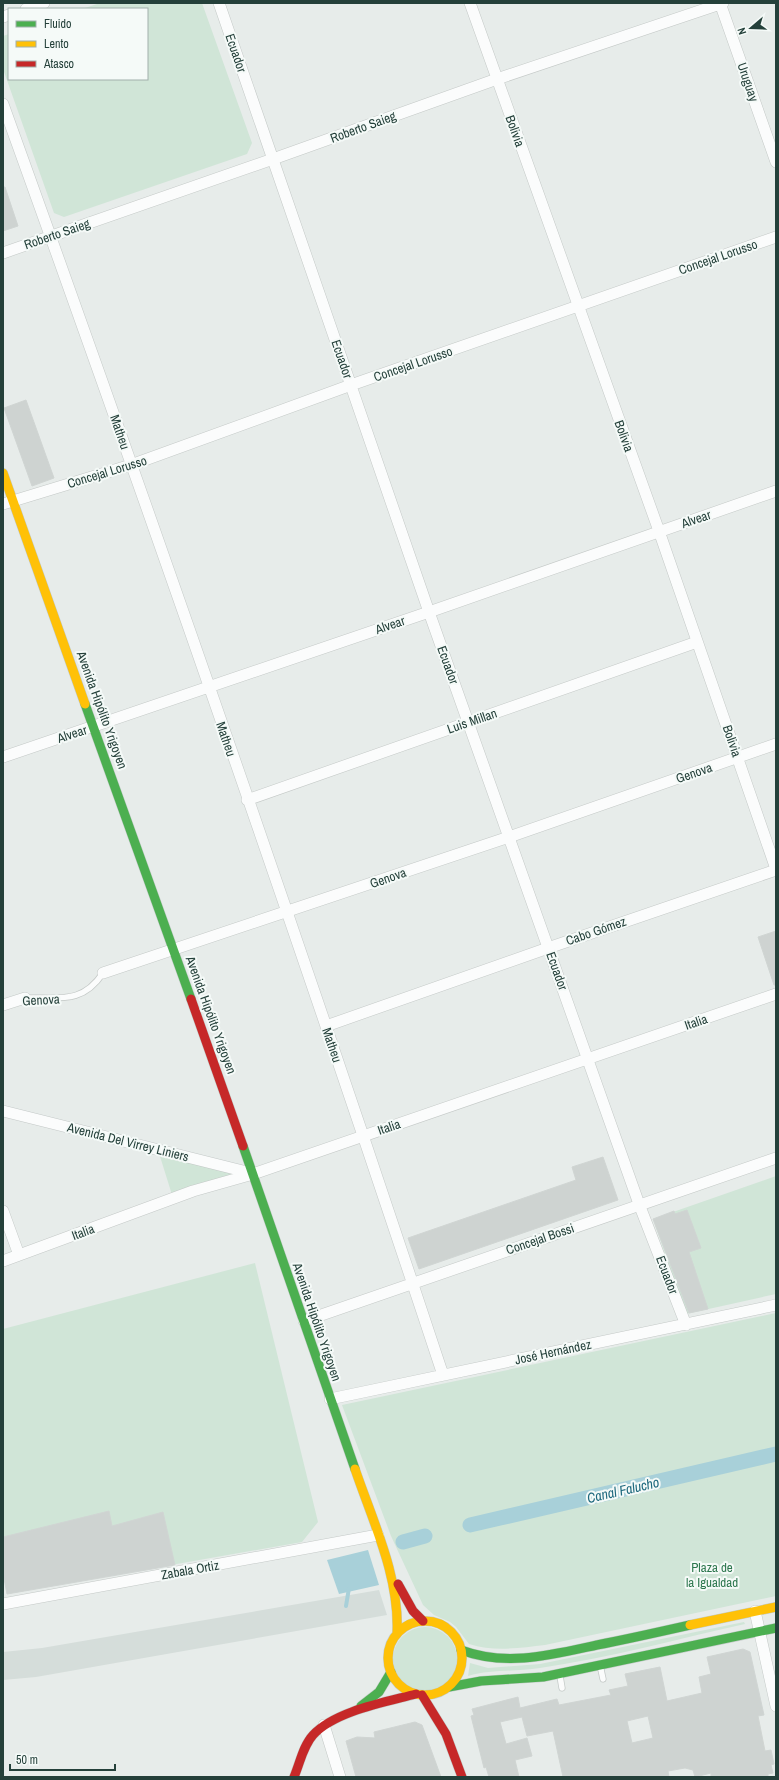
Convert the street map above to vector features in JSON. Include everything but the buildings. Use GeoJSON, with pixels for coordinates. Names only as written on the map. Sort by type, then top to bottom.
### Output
{"type":"FeatureCollection","features":[{"type":"Feature","properties":{"kind":"main road","name":"Avenida Hipólito Yrigoyen"},"geometry":{"type":"LineString","coordinates":[[3,472],[8,502],[95,727],[253,1174],[378,1535],[397,1599],[399,1617],[397,1634]]}},
{"type":"Feature","properties":{"kind":"main road","name":"Avenida Hipólito Yrigoyen"},"geometry":{"type":"LineString","coordinates":[[389,1569],[405,1598],[423,1622]]}},
{"type":"Feature","properties":{"kind":"main road"},"geometry":{"type":"LineString","coordinates":[[461,1650],[494,1659],[541,1657],[776,1607]]}},
{"type":"Feature","properties":{"kind":"main road"},"geometry":{"type":"LineString","coordinates":[[446,1734],[419,1694],[401,1686],[391,1672],[388,1661],[389,1649],[397,1634],[411,1624],[423,1622],[440,1624],[456,1639],[461,1650],[462,1662],[459,1673],[446,1688],[442,1705],[446,1734],[462,1777]]}},
{"type":"Feature","properties":{"kind":"main road"},"geometry":{"type":"LineString","coordinates":[[342,1717],[419,1694],[433,1694],[446,1688],[481,1681],[526,1680],[559,1674],[776,1628]]}},
{"type":"Feature","properties":{"kind":"main road"},"geometry":{"type":"LineString","coordinates":[[294,1777],[308,1742],[314,1733],[324,1725],[371,1701],[384,1685],[391,1672]]}},
{"type":"Feature","properties":{"kind":"street"},"geometry":{"type":"LineString","coordinates":[[29,8],[44,3]]}},
{"type":"Feature","properties":{"kind":"street","name":"Ecuador"},"geometry":{"type":"LineString","coordinates":[[219,3],[429,612],[639,1204],[686,1325]]}},
{"type":"Feature","properties":{"kind":"street","name":"Bolivia"},"geometry":{"type":"LineString","coordinates":[[470,3],[659,531],[776,870]]}},
{"type":"Feature","properties":{"kind":"street","name":"Roberto Saieg"},"geometry":{"type":"LineString","coordinates":[[3,253],[497,79],[721,3]]}},
{"type":"Feature","properties":{"kind":"street","name":"Uruguay"},"geometry":{"type":"LineString","coordinates":[[721,3],[776,162]]}},
{"type":"Feature","properties":{"kind":"street","name":"Matheu"},"geometry":{"type":"LineString","coordinates":[[3,104],[131,465],[326,1026],[443,1375]]}},
{"type":"Feature","properties":{"kind":"street","name":"Concejal Lorusso"},"geometry":{"type":"LineString","coordinates":[[8,502],[131,465],[351,385],[776,237]]}},
{"type":"Feature","properties":{"kind":"street","name":"Alvear"},"geometry":{"type":"LineString","coordinates":[[3,757],[95,727],[208,686],[429,612],[776,491]]}},
{"type":"Feature","properties":{"kind":"street","name":"Luis Millan"},"geometry":{"type":"LineString","coordinates":[[247,800],[697,642]]}},
{"type":"Feature","properties":{"kind":"street","name":"Genova"},"geometry":{"type":"LineString","coordinates":[[103,973],[509,837],[776,744]]}},
{"type":"Feature","properties":{"kind":"street","name":"Cabo Gómez"},"geometry":{"type":"LineString","coordinates":[[326,1026],[776,870]]}},
{"type":"Feature","properties":{"kind":"street","name":"Italia"},"geometry":{"type":"LineString","coordinates":[[3,1261],[193,1191],[253,1174],[776,994]]}},
{"type":"Feature","properties":{"kind":"street","name":"Genova"},"geometry":{"type":"LineString","coordinates":[[3,1005],[25,998]]}},
{"type":"Feature","properties":{"kind":"street","name":"Avenida Del Virrey Liniers"},"geometry":{"type":"LineString","coordinates":[[3,1111],[253,1174]]}},
{"type":"Feature","properties":{"kind":"street","name":"Concejal Bossi"},"geometry":{"type":"LineString","coordinates":[[304,1321],[639,1204],[776,1158]]}},
{"type":"Feature","properties":{"kind":"street"},"geometry":{"type":"LineString","coordinates":[[3,1211],[19,1255]]}},
{"type":"Feature","properties":{"kind":"street","name":"José Hernández"},"geometry":{"type":"LineString","coordinates":[[330,1399],[776,1305]]}},
{"type":"Feature","properties":{"kind":"street","name":"Zabala Ortiz"},"geometry":{"type":"LineString","coordinates":[[3,1604],[378,1535]]}},
{"type":"Feature","properties":{"kind":"street"},"geometry":{"type":"LineString","coordinates":[[755,1611],[776,1706]]}},
{"type":"Feature","properties":{"kind":"street"},"geometry":{"type":"LineString","coordinates":[[324,1725],[340,1777]]}},
{"type":"Feature","properties":{"kind":"lane","name":"Genova"},"geometry":{"type":"LineString","coordinates":[[25,998],[67,999],[86,992],[103,973]]}},
{"type":"Feature","properties":{"kind":"lane"},"geometry":{"type":"LineString","coordinates":[[600,1665],[603,1679]]}},
{"type":"Feature","properties":{"kind":"lane"},"geometry":{"type":"LineString","coordinates":[[559,1674],[562,1688]]}},
{"type":"Feature","properties":{"kind":"shaded area"},"geometry":{"type":"Polygon","coordinates":[[[379,1590],[387,1615],[36,1677],[3,1680],[3,1652],[42,1648],[379,1590]]]}},
{"type":"Feature","properties":{"kind":"green space"},"geometry":{"type":"Polygon","coordinates":[[[100,3],[202,3],[252,143],[247,154],[64,217],[54,213],[3,69],[3,36],[8,34],[8,80],[148,80],[148,8],[85,8],[100,3]]]}},
{"type":"Feature","properties":{"kind":"green space"},"geometry":{"type":"Polygon","coordinates":[[[158,1150],[241,1177],[173,1198],[158,1150]]]}},
{"type":"Feature","properties":{"kind":"green space"},"geometry":{"type":"Polygon","coordinates":[[[776,1176],[776,1294],[686,1314],[653,1219],[776,1176]]]}},
{"type":"Feature","properties":{"kind":"green space"},"geometry":{"type":"Polygon","coordinates":[[[255,1263],[318,1522],[302,1542],[7,1594],[3,1573],[3,1329],[255,1263]]]}},
{"type":"Feature","properties":{"kind":"green space","name":"Plaza de la Igualdad"},"geometry":{"type":"Polygon","coordinates":[[[776,1313],[776,1596],[545,1645],[507,1649],[488,1648],[469,1644],[456,1627],[450,1622],[434,1615],[423,1605],[391,1536],[342,1405],[776,1313]]]}},
{"type":"Feature","properties":{"kind":"green space"},"geometry":{"type":"Polygon","coordinates":[[[744,1622],[745,1624],[592,1659],[540,1668],[486,1672],[468,1676],[470,1663],[488,1668],[540,1664],[744,1622]]]}},
{"type":"Feature","properties":{"kind":"green space"},"geometry":{"type":"Polygon","coordinates":[[[425,1627],[437,1629],[448,1636],[455,1647],[457,1659],[455,1671],[448,1682],[437,1689],[425,1691],[413,1689],[402,1682],[395,1671],[393,1659],[395,1647],[402,1636],[413,1629],[425,1627]]]}},
{"type":"Feature","properties":{"kind":"water"},"geometry":{"type":"Polygon","coordinates":[[[368,1550],[379,1585],[339,1594],[327,1560],[368,1550]]]}},
{"type":"Feature","properties":{"kind":"waterway","name":"Canal Falucho"},"geometry":{"type":"LineString","coordinates":[[470,1525],[776,1454]]}},
{"type":"Feature","properties":{"kind":"waterway","name":"Canal Falucho"},"geometry":{"type":"LineString","coordinates":[[403,1542],[425,1536]]}},
{"type":"Feature","properties":{"kind":"waterway"},"geometry":{"type":"LineString","coordinates":[[346,1606],[349,1588]]}},
{"type":"Feature","properties":{"kind":"traffic: fast"},"geometry":{"type":"LineString","coordinates":[[85,704],[191,999]]}},
{"type":"Feature","properties":{"kind":"traffic: fast"},"geometry":{"type":"LineString","coordinates":[[243,1146],[355,1469]]}},
{"type":"Feature","properties":{"kind":"traffic: fast"},"geometry":{"type":"LineString","coordinates":[[461,1650],[495,1658],[529,1658],[690,1625]]}},
{"type":"Feature","properties":{"kind":"traffic: fast"},"geometry":{"type":"LineString","coordinates":[[449,1687],[481,1681],[543,1677],[776,1628]]}},
{"type":"Feature","properties":{"kind":"traffic: fast"},"geometry":{"type":"LineString","coordinates":[[361,1706],[379,1692],[391,1672]]}},
{"type":"Feature","properties":{"kind":"traffic: slow"},"geometry":{"type":"LineString","coordinates":[[3,473],[85,704]]}},
{"type":"Feature","properties":{"kind":"traffic: slow"},"geometry":{"type":"LineString","coordinates":[[355,1469],[377,1529],[390,1571],[397,1613],[397,1634]]}},
{"type":"Feature","properties":{"kind":"traffic: slow"},"geometry":{"type":"LineString","coordinates":[[690,1625],[776,1607]]}},
{"type":"Feature","properties":{"kind":"traffic: slow"},"geometry":{"type":"LineString","coordinates":[[425,1621],[439,1624],[451,1632],[459,1644],[462,1658],[459,1672],[451,1684],[439,1692],[425,1695],[411,1692],[399,1684],[391,1672],[388,1658],[391,1644],[399,1632],[411,1624],[425,1621]]}},
{"type":"Feature","properties":{"kind":"traffic: jam"},"geometry":{"type":"LineString","coordinates":[[191,999],[243,1146]]}},
{"type":"Feature","properties":{"kind":"traffic: jam"},"geometry":{"type":"LineString","coordinates":[[398,1584],[413,1611],[423,1621]]}},
{"type":"Feature","properties":{"kind":"traffic: jam"},"geometry":{"type":"LineString","coordinates":[[294,1777],[307,1744],[313,1735],[323,1727],[334,1720],[362,1708],[416,1694]]}},
{"type":"Feature","properties":{"kind":"traffic: jam"},"geometry":{"type":"LineString","coordinates":[[422,1695],[446,1734],[462,1777]]}}]}
